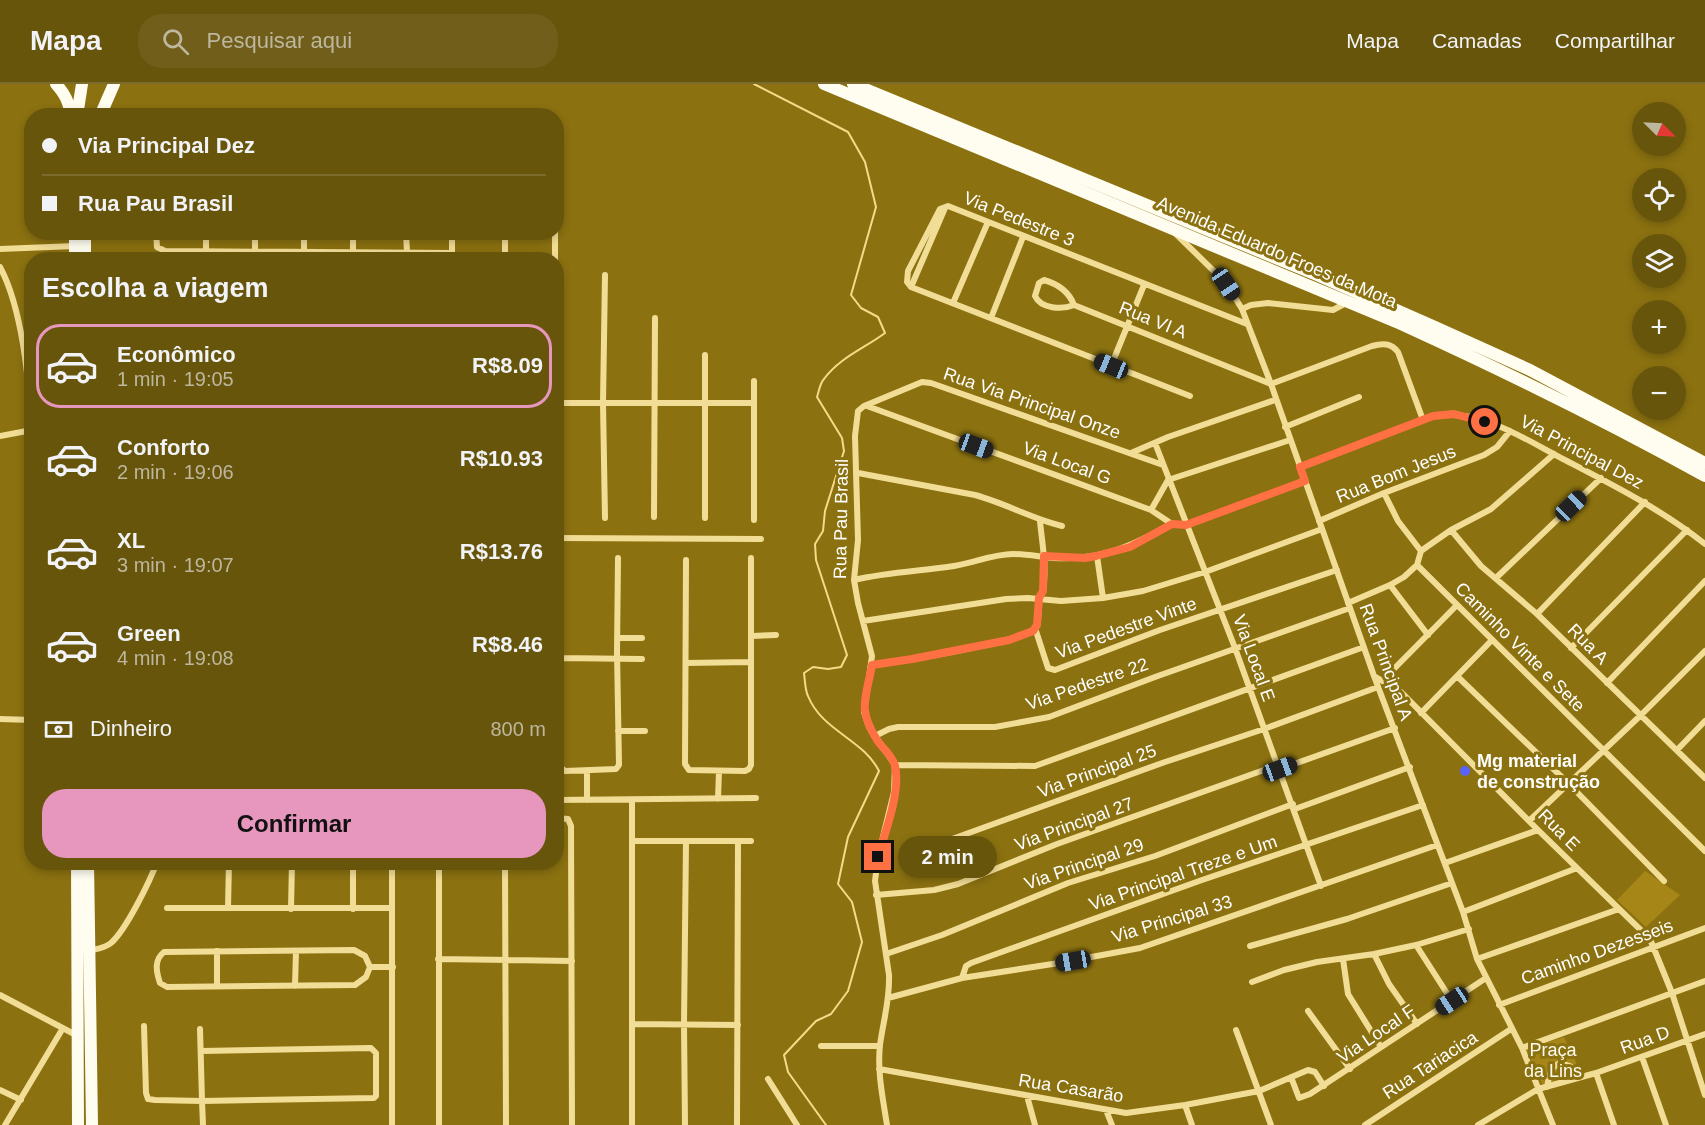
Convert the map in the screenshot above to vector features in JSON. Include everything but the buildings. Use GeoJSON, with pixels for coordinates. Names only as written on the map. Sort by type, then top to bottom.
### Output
{"type":"FeatureCollection","features":[{"type":"Feature","properties":{"kind":"highway"},"geometry":{"type":"LineString","coordinates":[[56,84],[63,92],[70,108]]}},
{"type":"Feature","properties":{"kind":"highway"},"geometry":{"type":"LineString","coordinates":[[78,108],[83,84]]}},
{"type":"Feature","properties":{"kind":"highway"},"geometry":{"type":"LineString","coordinates":[[83,84],[84,108]]}},
{"type":"Feature","properties":{"kind":"highway"},"geometry":{"type":"LineString","coordinates":[[103,108],[114,84]]}},
{"type":"Feature","properties":{"kind":"highway","name":"Avenida Eduardo Froes da Mota"},"geometry":{"type":"LineString","coordinates":[[824,84],[1348,301],[1523,380],[1705,476]]}},
{"type":"Feature","properties":{"kind":"highway","name":"Avenida Eduardo Froes da Mota"},"geometry":{"type":"LineString","coordinates":[[853,84],[1426,322],[1530,370],[1705,463]]}},
{"type":"Feature","properties":{"kind":"highway"},"geometry":{"type":"LineString","coordinates":[[75,240],[75,252]]}},
{"type":"Feature","properties":{"kind":"highway"},"geometry":{"type":"LineString","coordinates":[[77,870],[78,1125]]}},
{"type":"Feature","properties":{"kind":"highway"},"geometry":{"type":"LineString","coordinates":[[88,870],[92,1125]]}},
{"type":"Feature","properties":{"kind":"street","name":"Via Pedestre 3"},"geometry":{"type":"LineString","coordinates":[[1190,396],[911,287],[907,282],[908,271],[940,209],[946,206],[1247,324]]}},
{"type":"Feature","properties":{"kind":"street"},"geometry":{"type":"LineString","coordinates":[[953,303],[988,222]]}},
{"type":"Feature","properties":{"kind":"street","name":"Rua Principal A"},"geometry":{"type":"LineString","coordinates":[[1167,225],[1226,284],[1242,309],[1271,384],[1378,687],[1463,912],[1478,959],[1522,1048],[1553,1125]]}},
{"type":"Feature","properties":{"kind":"street"},"geometry":{"type":"LineString","coordinates":[[991,318],[1023,237]]}},
{"type":"Feature","properties":{"kind":"street"},"geometry":{"type":"LineString","coordinates":[[156,240],[161,250],[206,252],[206,240]]}},
{"type":"Feature","properties":{"kind":"street"},"geometry":{"type":"LineString","coordinates":[[304,240],[304,252],[353,252],[353,240]]}},
{"type":"Feature","properties":{"kind":"street"},"geometry":{"type":"LineString","coordinates":[[0,249],[75,246]]}},
{"type":"Feature","properties":{"kind":"street"},"geometry":{"type":"LineString","coordinates":[[0,267],[10,292],[24,351]]}},
{"type":"Feature","properties":{"kind":"street"},"geometry":{"type":"LineString","coordinates":[[605,275],[603,403],[605,518]]}},
{"type":"Feature","properties":{"kind":"street","name":"Rua VI A"},"geometry":{"type":"LineString","coordinates":[[1074,305],[1067,292],[1048,281],[1040,282],[1035,299],[1043,303],[1063,308],[1074,305],[1271,384]]}},
{"type":"Feature","properties":{"kind":"street"},"geometry":{"type":"LineString","coordinates":[[1111,366],[1144,285]]}},
{"type":"Feature","properties":{"kind":"street"},"geometry":{"type":"LineString","coordinates":[[1242,309],[1251,305],[1268,303],[1333,310],[1348,301]]}},
{"type":"Feature","properties":{"kind":"street"},"geometry":{"type":"LineString","coordinates":[[654,517],[655,318]]}},
{"type":"Feature","properties":{"kind":"street"},"geometry":{"type":"LineString","coordinates":[[1271,384],[1378,344],[1389,345],[1398,352],[1423,420]]}},
{"type":"Feature","properties":{"kind":"street"},"geometry":{"type":"LineString","coordinates":[[705,355],[705,518]]}},
{"type":"Feature","properties":{"kind":"street"},"geometry":{"type":"LineString","coordinates":[[754,381],[754,520]]}},
{"type":"Feature","properties":{"kind":"street","name":"Rua Via Principal Onze"},"geometry":{"type":"LineString","coordinates":[[867,405],[922,382],[931,383],[1163,465]]}},
{"type":"Feature","properties":{"kind":"street"},"geometry":{"type":"LineString","coordinates":[[1285,427],[1359,397]]}},
{"type":"Feature","properties":{"kind":"street","name":"Rua Via Principal Onze"},"geometry":{"type":"LineString","coordinates":[[1131,453],[1275,400]]}},
{"type":"Feature","properties":{"kind":"street"},"geometry":{"type":"LineString","coordinates":[[564,403],[754,404]]}},
{"type":"Feature","properties":{"kind":"street","name":"Rua Pau Brasil"},"geometry":{"type":"LineString","coordinates":[[867,405],[858,411],[855,427],[858,540],[854,580],[872,656],[863,706],[865,718],[895,765]]}},
{"type":"Feature","properties":{"kind":"street","name":"Via Local G"},"geometry":{"type":"LineString","coordinates":[[867,405],[1151,510],[1172,524],[1186,525]]}},
{"type":"Feature","properties":{"kind":"street","name":"Via Principal Dez"},"geometry":{"type":"LineString","coordinates":[[1300,467],[1433,416],[1454,414],[1510,431],[1601,478],[1645,502],[1705,544]]}},
{"type":"Feature","properties":{"kind":"street","name":"Rua Bom Jesus"},"geometry":{"type":"LineString","coordinates":[[1319,521],[1384,493],[1484,455],[1497,447],[1510,431]]}},
{"type":"Feature","properties":{"kind":"street"},"geometry":{"type":"LineString","coordinates":[[0,436],[24,432]]}},
{"type":"Feature","properties":{"kind":"street"},"geometry":{"type":"LineString","coordinates":[[1151,510],[1168,480],[1290,440]]}},
{"type":"Feature","properties":{"kind":"street","name":"Via Local E"},"geometry":{"type":"LineString","coordinates":[[1155,443],[1235,648],[1321,886]]}},
{"type":"Feature","properties":{"kind":"street"},"geometry":{"type":"LineString","coordinates":[[1417,565],[1422,551],[1451,530],[1497,505],[1554,454]]}},
{"type":"Feature","properties":{"kind":"street"},"geometry":{"type":"LineString","coordinates":[[858,473],[985,498],[1040,521],[1062,526]]}},
{"type":"Feature","properties":{"kind":"street"},"geometry":{"type":"LineString","coordinates":[[1497,577],[1601,478]]}},
{"type":"Feature","properties":{"kind":"street"},"geometry":{"type":"LineString","coordinates":[[1186,525],[1305,481]]}},
{"type":"Feature","properties":{"kind":"street"},"geometry":{"type":"LineString","coordinates":[[1384,493],[1398,521],[1422,551]]}},
{"type":"Feature","properties":{"kind":"street"},"geometry":{"type":"LineString","coordinates":[[1537,614],[1645,502]]}},
{"type":"Feature","properties":{"kind":"street"},"geometry":{"type":"LineString","coordinates":[[872,665],[1009,640],[1035,628],[1039,598],[1043,591],[1044,556],[1040,521]]}},
{"type":"Feature","properties":{"kind":"street"},"geometry":{"type":"LineString","coordinates":[[854,580],[881,574],[957,565],[998,555],[1085,558],[1130,547],[1172,524]]}},
{"type":"Feature","properties":{"kind":"street"},"geometry":{"type":"LineString","coordinates":[[863,621],[1006,599],[1039,598],[1061,601],[1103,598],[1143,591],[1205,572],[1323,530]]}},
{"type":"Feature","properties":{"kind":"street","name":"Rua A"},"geometry":{"type":"LineString","coordinates":[[1451,530],[1481,566],[1497,577],[1537,614],[1705,778]]}},
{"type":"Feature","properties":{"kind":"street"},"geometry":{"type":"LineString","coordinates":[[1571,648],[1688,531]]}},
{"type":"Feature","properties":{"kind":"street"},"geometry":{"type":"LineString","coordinates":[[564,538],[761,539]]}},
{"type":"Feature","properties":{"kind":"street"},"geometry":{"type":"LineString","coordinates":[[1096,556],[1103,598]]}},
{"type":"Feature","properties":{"kind":"street"},"geometry":{"type":"LineString","coordinates":[[564,770],[617,768],[618,558]]}},
{"type":"Feature","properties":{"kind":"street"},"geometry":{"type":"LineString","coordinates":[[686,560],[686,766],[689,770],[745,771],[750,768],[751,558]]}},
{"type":"Feature","properties":{"kind":"street","name":"Via Pedestre 22"},"geometry":{"type":"LineString","coordinates":[[875,736],[898,727],[995,727],[1049,717],[1349,605],[1390,585],[1417,565]]}},
{"type":"Feature","properties":{"kind":"street","name":"Caminho Vinte e Sete"},"geometry":{"type":"LineString","coordinates":[[1417,565],[1705,851]]}},
{"type":"Feature","properties":{"kind":"street"},"geometry":{"type":"LineString","coordinates":[[1220,610],[1337,570]]}},
{"type":"Feature","properties":{"kind":"street"},"geometry":{"type":"LineString","coordinates":[[1607,683],[1705,581]]}},
{"type":"Feature","properties":{"kind":"street"},"geometry":{"type":"LineString","coordinates":[[1390,585],[1428,635]]}},
{"type":"Feature","properties":{"kind":"street"},"geometry":{"type":"LineString","coordinates":[[1383,680],[1457,605]]}},
{"type":"Feature","properties":{"kind":"street","name":"Via Pedestre Vinte"},"geometry":{"type":"LineString","coordinates":[[1035,628],[1048,668],[1055,670],[1220,610]]}},
{"type":"Feature","properties":{"kind":"street"},"geometry":{"type":"LineString","coordinates":[[751,636],[776,635]]}},
{"type":"Feature","properties":{"kind":"street"},"geometry":{"type":"LineString","coordinates":[[617,638],[642,638]]}},
{"type":"Feature","properties":{"kind":"street"},"geometry":{"type":"LineString","coordinates":[[1421,713],[1491,641]]}},
{"type":"Feature","properties":{"kind":"street"},"geometry":{"type":"LineString","coordinates":[[887,1125],[879,1069],[889,975],[874,881],[893,800],[896,782],[895,765],[1035,766],[1364,647]]}},
{"type":"Feature","properties":{"kind":"street"},"geometry":{"type":"LineString","coordinates":[[1529,821],[1705,651]]}},
{"type":"Feature","properties":{"kind":"street"},"geometry":{"type":"LineString","coordinates":[[564,658],[642,659]]}},
{"type":"Feature","properties":{"kind":"street"},"geometry":{"type":"LineString","coordinates":[[686,663],[751,662]]}},
{"type":"Feature","properties":{"kind":"street","name":"Rua E"},"geometry":{"type":"LineString","coordinates":[[1374,676],[1401,692],[1644,933],[1654,947],[1672,993],[1705,1095]]}},
{"type":"Feature","properties":{"kind":"street"},"geometry":{"type":"LineString","coordinates":[[1458,677],[1569,784],[1664,881]]}},
{"type":"Feature","properties":{"kind":"street","name":"Via Principal 25"},"geometry":{"type":"LineString","coordinates":[[941,843],[1378,687]]}},
{"type":"Feature","properties":{"kind":"street"},"geometry":{"type":"LineString","coordinates":[[0,719],[24,720]]}},
{"type":"Feature","properties":{"kind":"street"},"geometry":{"type":"LineString","coordinates":[[1677,750],[1705,721]]}},
{"type":"Feature","properties":{"kind":"street","name":"Via Principal 27"},"geometry":{"type":"LineString","coordinates":[[876,895],[934,890],[958,884],[1057,844],[1395,728]]}},
{"type":"Feature","properties":{"kind":"street"},"geometry":{"type":"LineString","coordinates":[[618,731],[645,731]]}},
{"type":"Feature","properties":{"kind":"street","name":"Via Principal 29"},"geometry":{"type":"LineString","coordinates":[[886,954],[942,935],[1068,883],[1155,856],[1410,767]]}},
{"type":"Feature","properties":{"kind":"street"},"geometry":{"type":"LineString","coordinates":[[586,771],[587,800]]}},
{"type":"Feature","properties":{"kind":"street"},"geometry":{"type":"LineString","coordinates":[[718,771],[718,799]]}},
{"type":"Feature","properties":{"kind":"street"},"geometry":{"type":"LineString","coordinates":[[564,800],[756,798]]}},
{"type":"Feature","properties":{"kind":"street"},"geometry":{"type":"LineString","coordinates":[[632,800],[632,1125]]}},
{"type":"Feature","properties":{"kind":"street","name":"Via Principal Treze e Um"},"geometry":{"type":"LineString","coordinates":[[962,978],[966,966],[971,963],[1202,880],[1423,805]]}},
{"type":"Feature","properties":{"kind":"street"},"geometry":{"type":"LineString","coordinates":[[564,819],[568,819],[571,826],[572,1125]]}},
{"type":"Feature","properties":{"kind":"street"},"geometry":{"type":"LineString","coordinates":[[1445,863],[1538,830]]}},
{"type":"Feature","properties":{"kind":"street"},"geometry":{"type":"LineString","coordinates":[[632,841],[751,841]]}},
{"type":"Feature","properties":{"kind":"street"},"geometry":{"type":"LineString","coordinates":[[685,1125],[686,841]]}},
{"type":"Feature","properties":{"kind":"street"},"geometry":{"type":"LineString","coordinates":[[737,1125],[738,841]]}},
{"type":"Feature","properties":{"kind":"street","name":"Via Principal 33"},"geometry":{"type":"LineString","coordinates":[[888,998],[962,978],[1140,948],[1437,845]]}},
{"type":"Feature","properties":{"kind":"street"},"geometry":{"type":"LineString","coordinates":[[1463,912],[1577,868]]}},
{"type":"Feature","properties":{"kind":"street"},"geometry":{"type":"LineString","coordinates":[[88,951],[106,946],[119,933],[154,870]]}},
{"type":"Feature","properties":{"kind":"street"},"geometry":{"type":"LineString","coordinates":[[228,908],[229,870]]}},
{"type":"Feature","properties":{"kind":"street"},"geometry":{"type":"LineString","coordinates":[[291,870],[291,909]]}},
{"type":"Feature","properties":{"kind":"street"},"geometry":{"type":"LineString","coordinates":[[353,870],[353,909]]}},
{"type":"Feature","properties":{"kind":"street"},"geometry":{"type":"LineString","coordinates":[[392,870],[392,1125]]}},
{"type":"Feature","properties":{"kind":"street"},"geometry":{"type":"LineString","coordinates":[[439,870],[439,1125]]}},
{"type":"Feature","properties":{"kind":"street"},"geometry":{"type":"LineString","coordinates":[[505,870],[506,1125]]}},
{"type":"Feature","properties":{"kind":"street"},"geometry":{"type":"LineString","coordinates":[[1250,946],[1347,919],[1452,883]]}},
{"type":"Feature","properties":{"kind":"street"},"geometry":{"type":"LineString","coordinates":[[167,908],[392,908]]}},
{"type":"Feature","properties":{"kind":"street"},"geometry":{"type":"LineString","coordinates":[[1478,959],[1619,909]]}},
{"type":"Feature","properties":{"kind":"street","name":"Caminho Dezesseis"},"geometry":{"type":"LineString","coordinates":[[1499,1005],[1705,928]]}},
{"type":"Feature","properties":{"kind":"street"},"geometry":{"type":"LineString","coordinates":[[1252,982],[1284,970],[1416,945],[1469,929]]}},
{"type":"Feature","properties":{"kind":"street"},"geometry":{"type":"LineString","coordinates":[[1416,945],[1452,1001]]}},
{"type":"Feature","properties":{"kind":"street"},"geometry":{"type":"LineString","coordinates":[[217,951],[358,951],[370,967],[366,977],[355,985],[295,986],[164,986],[159,981],[156,968],[164,952],[217,951]]}},
{"type":"Feature","properties":{"kind":"street"},"geometry":{"type":"LineString","coordinates":[[217,951],[217,986]]}},
{"type":"Feature","properties":{"kind":"street"},"geometry":{"type":"LineString","coordinates":[[295,986],[296,951]]}},
{"type":"Feature","properties":{"kind":"street"},"geometry":{"type":"LineString","coordinates":[[1374,954],[1389,984],[1417,1024]]}},
{"type":"Feature","properties":{"kind":"street"},"geometry":{"type":"LineString","coordinates":[[438,958],[572,961]]}},
{"type":"Feature","properties":{"kind":"street"},"geometry":{"type":"LineString","coordinates":[[1343,959],[1348,994],[1381,1047]]}},
{"type":"Feature","properties":{"kind":"street"},"geometry":{"type":"LineString","coordinates":[[370,967],[393,967]]}},
{"type":"Feature","properties":{"kind":"street","name":"Via Local F"},"geometry":{"type":"LineString","coordinates":[[1291,1077],[1300,1098],[1350,1069],[1486,978]]}},
{"type":"Feature","properties":{"kind":"street"},"geometry":{"type":"LineString","coordinates":[[1522,1048],[1705,981]]}},
{"type":"Feature","properties":{"kind":"street"},"geometry":{"type":"LineString","coordinates":[[0,995],[77,1036]]}},
{"type":"Feature","properties":{"kind":"street"},"geometry":{"type":"LineString","coordinates":[[1308,1011],[1350,1069]]}},
{"type":"Feature","properties":{"kind":"street"},"geometry":{"type":"LineString","coordinates":[[633,1023],[738,1025]]}},
{"type":"Feature","properties":{"kind":"street"},"geometry":{"type":"LineString","coordinates":[[144,1026],[147,1097],[152,1100],[374,1098],[376,1095],[376,1053],[371,1048],[201,1051]]}},
{"type":"Feature","properties":{"kind":"street"},"geometry":{"type":"LineString","coordinates":[[5,1125],[63,1028]]}},
{"type":"Feature","properties":{"kind":"street"},"geometry":{"type":"LineString","coordinates":[[200,1029],[203,1125]]}},
{"type":"Feature","properties":{"kind":"street","name":"Rua Tariacica"},"geometry":{"type":"LineString","coordinates":[[1365,1125],[1511,1029]]}},
{"type":"Feature","properties":{"kind":"street"},"geometry":{"type":"LineString","coordinates":[[1236,1030],[1271,1125]]}},
{"type":"Feature","properties":{"kind":"street","name":"Rua D"},"geometry":{"type":"LineString","coordinates":[[1478,1125],[1538,1089],[1596,1074],[1705,1034]]}},
{"type":"Feature","properties":{"kind":"street"},"geometry":{"type":"LineString","coordinates":[[821,1046],[880,1046]]}},
{"type":"Feature","properties":{"kind":"street"},"geometry":{"type":"LineString","coordinates":[[1642,1057],[1666,1125]]}},
{"type":"Feature","properties":{"kind":"street"},"geometry":{"type":"LineString","coordinates":[[1546,1087],[1550,1072],[1560,1063],[1570,1066],[1578,1078]]}},
{"type":"Feature","properties":{"kind":"street","name":"Rua Casarão"},"geometry":{"type":"LineString","coordinates":[[879,1069],[1106,1110],[1136,1113],[1259,1091],[1291,1077]]}},
{"type":"Feature","properties":{"kind":"street"},"geometry":{"type":"LineString","coordinates":[[1291,1077],[1311,1071],[1316,1073],[1323,1086]]}},
{"type":"Feature","properties":{"kind":"street"},"geometry":{"type":"LineString","coordinates":[[1596,1074],[1614,1125]]}},
{"type":"Feature","properties":{"kind":"street"},"geometry":{"type":"LineString","coordinates":[[768,1079],[797,1125]]}},
{"type":"Feature","properties":{"kind":"street"},"geometry":{"type":"LineString","coordinates":[[0,1090],[21,1100]]}},
{"type":"Feature","properties":{"kind":"street"},"geometry":{"type":"LineString","coordinates":[[1028,1096],[1035,1125]]}},
{"type":"Feature","properties":{"kind":"street"},"geometry":{"type":"LineString","coordinates":[[1185,1105],[1192,1125]]}},
{"type":"Feature","properties":{"kind":"street"},"geometry":{"type":"LineString","coordinates":[[1106,1110],[1112,1125]]}},
{"type":"Feature","properties":{"kind":"green space"},"geometry":{"type":"Polygon","coordinates":[[[1645,871],[1680,895],[1646,927],[1617,900],[1645,871]]]}},
{"type":"Feature","properties":{"kind":"green space","name":"Praça da Lins"},"geometry":{"type":"Polygon","coordinates":[[[1564,1037],[1581,1073],[1542,1084],[1526,1049],[1564,1037]]]}},
{"type":"Feature","properties":{"kind":"waterway"},"geometry":{"type":"LineString","coordinates":[[754,84],[848,132],[865,162],[876,207],[851,295],[861,308],[878,317],[885,333],[837,365],[823,381],[817,397],[842,438],[844,451],[825,511],[823,531],[815,544],[816,560],[847,655],[841,667],[828,669],[813,667],[804,673],[806,688],[814,708],[832,727],[863,751],[879,771],[848,837],[838,884],[852,902],[862,942],[848,991],[831,1014],[816,1021],[784,1055],[788,1072],[826,1125]]}},
{"type":"Feature","properties":{"kind":"place","name":"Mg material de construção"},"geometry":{"type":"Point","coordinates":[1465,771]}},
{"type":"Feature","properties":{"kind":"route"},"geometry":{"type":"LineString","coordinates":[[878,857],[892,807],[896,782],[895,765],[865,718],[863,706],[872,665],[1009,640],[1033,631],[1037,625],[1039,598],[1043,591],[1044,556],[1085,558],[1117,552],[1172,524],[1186,525],[1305,481],[1300,467],[1433,416],[1454,414],[1485,422]]}}]}
